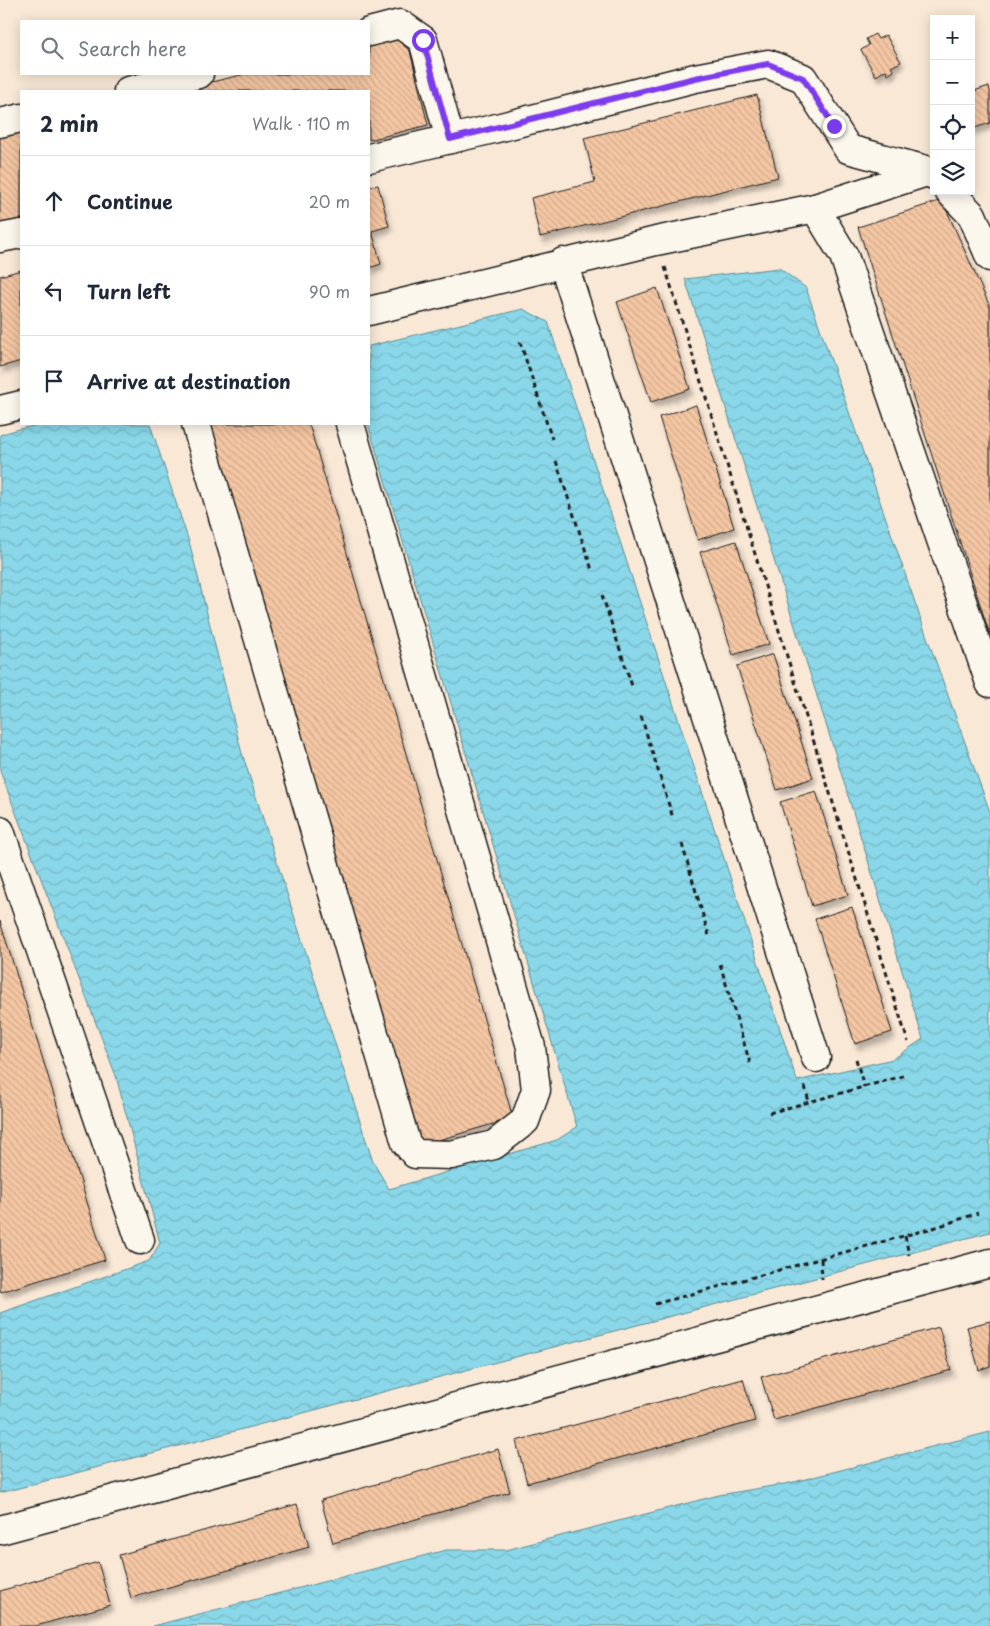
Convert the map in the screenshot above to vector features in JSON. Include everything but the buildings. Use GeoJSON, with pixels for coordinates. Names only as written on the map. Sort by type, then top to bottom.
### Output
{"type":"FeatureCollection","features":[{"type":"Feature","properties":{"kind":"lane"},"geometry":{"type":"LineString","coordinates":[[370,32],[400,24],[423,40],[450,139]]}},
{"type":"Feature","properties":{"kind":"lane"},"geometry":{"type":"LineString","coordinates":[[370,158],[695,78],[768,64],[803,78],[848,149],[930,172]]}},
{"type":"Feature","properties":{"kind":"lane"},"geometry":{"type":"LineString","coordinates":[[132,90],[195,75]]}},
{"type":"Feature","properties":{"kind":"lane"},"geometry":{"type":"LineString","coordinates":[[0,123],[20,118]]}},
{"type":"Feature","properties":{"kind":"lane"},"geometry":{"type":"LineString","coordinates":[[370,311],[563,262],[815,208],[930,174]]}},
{"type":"Feature","properties":{"kind":"lane"},"geometry":{"type":"LineString","coordinates":[[953,195],[972,215],[990,257]]}},
{"type":"Feature","properties":{"kind":"lane"},"geometry":{"type":"LineString","coordinates":[[815,208],[844,256],[990,683]]}},
{"type":"Feature","properties":{"kind":"lane"},"geometry":{"type":"LineString","coordinates":[[0,238],[20,234]]}},
{"type":"Feature","properties":{"kind":"lane"},"geometry":{"type":"LineString","coordinates":[[563,262],[816,1058]]}},
{"type":"Feature","properties":{"kind":"lane"},"geometry":{"type":"LineString","coordinates":[[0,410],[20,405]]}},
{"type":"Feature","properties":{"kind":"lane"},"geometry":{"type":"LineString","coordinates":[[196,425],[406,1143],[414,1154],[451,1155],[494,1145],[525,1121],[536,1090],[531,1048],[350,425]]}},
{"type":"Feature","properties":{"kind":"lane"},"geometry":{"type":"LineString","coordinates":[[0,831],[140,1240]]}},
{"type":"Feature","properties":{"kind":"lane"},"geometry":{"type":"LineString","coordinates":[[0,1530],[990,1263]]}},
{"type":"Feature","properties":{"kind":"path"},"geometry":{"type":"LineString","coordinates":[[664,264],[908,1042]]}},
{"type":"Feature","properties":{"kind":"path"},"geometry":{"type":"LineString","coordinates":[[520,342],[552,439]]}},
{"type":"Feature","properties":{"kind":"path"},"geometry":{"type":"LineString","coordinates":[[556,462],[592,570]]}},
{"type":"Feature","properties":{"kind":"path"},"geometry":{"type":"LineString","coordinates":[[602,596],[634,689]]}},
{"type":"Feature","properties":{"kind":"path"},"geometry":{"type":"LineString","coordinates":[[641,716],[673,818]]}},
{"type":"Feature","properties":{"kind":"path"},"geometry":{"type":"LineString","coordinates":[[682,844],[709,936]]}},
{"type":"Feature","properties":{"kind":"path"},"geometry":{"type":"LineString","coordinates":[[720,964],[750,1063]]}},
{"type":"Feature","properties":{"kind":"path"},"geometry":{"type":"LineString","coordinates":[[856,1059],[864,1087]]}},
{"type":"Feature","properties":{"kind":"path"},"geometry":{"type":"LineString","coordinates":[[769,1113],[903,1076]]}},
{"type":"Feature","properties":{"kind":"path"},"geometry":{"type":"LineString","coordinates":[[655,1304],[905,1236],[978,1213]]}},
{"type":"Feature","properties":{"kind":"path"},"geometry":{"type":"LineString","coordinates":[[905,1236],[910,1259]]}},
{"type":"Feature","properties":{"kind":"water"},"geometry":{"type":"Polygon","coordinates":[[[779,268],[806,288],[928,640],[990,812],[990,1232],[0,1493],[0,1313],[149,1261],[160,1243],[116,1076],[0,771],[0,435],[18,429],[46,425],[150,425],[190,545],[241,750],[373,1162],[389,1189],[557,1140],[577,1127],[368,425],[370,425],[370,346],[523,309],[548,322],[797,1081],[893,1059],[923,1039],[830,737],[685,279],[779,268]]]}},
{"type":"Feature","properties":{"kind":"water"},"geometry":{"type":"Polygon","coordinates":[[[990,1432],[990,1626],[153,1626],[446,1550],[506,1550],[719,1495],[790,1483],[990,1432]]]}},
{"type":"Feature","properties":{"kind":"route"},"geometry":{"type":"LineString","coordinates":[[423,40],[450,139],[695,78],[768,64],[803,78],[834,126]]}}]}
